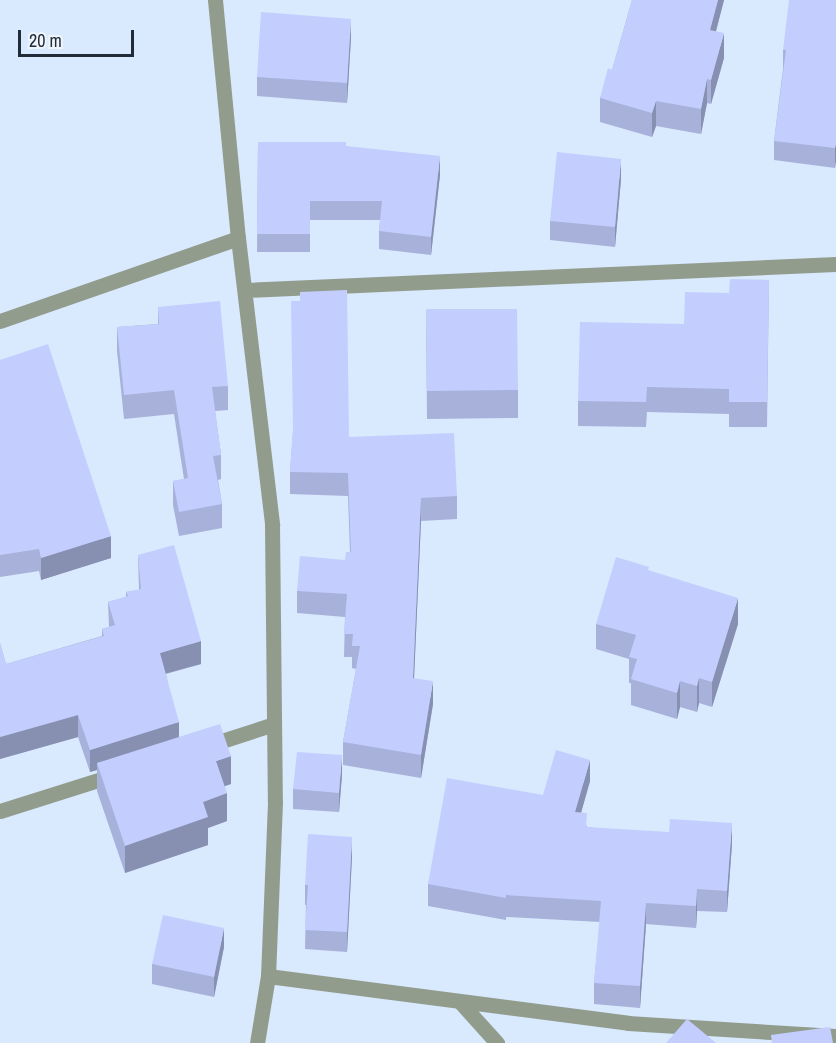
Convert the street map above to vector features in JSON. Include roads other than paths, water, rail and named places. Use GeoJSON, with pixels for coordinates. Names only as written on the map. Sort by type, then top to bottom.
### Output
{"type":"FeatureCollection","features":[{"type":"Feature","properties":{"kind":"street"},"geometry":{"type":"LineString","coordinates":[[214,0],[238,238],[272,525],[275,802],[268,976],[256,1043]]}},
{"type":"Feature","properties":{"kind":"street"},"geometry":{"type":"LineString","coordinates":[[0,321],[238,238]]}},
{"type":"Feature","properties":{"kind":"street"},"geometry":{"type":"LineString","coordinates":[[245,290],[836,264]]}},
{"type":"Feature","properties":{"kind":"street"},"geometry":{"type":"LineString","coordinates":[[194,749],[274,724]]}},
{"type":"Feature","properties":{"kind":"street"},"geometry":{"type":"LineString","coordinates":[[0,811],[126,771]]}},
{"type":"Feature","properties":{"kind":"street"},"geometry":{"type":"LineString","coordinates":[[268,976],[628,1023],[836,1036]]}},
{"type":"Feature","properties":{"kind":"street"},"geometry":{"type":"LineString","coordinates":[[461,1003],[497,1043]]}}]}
